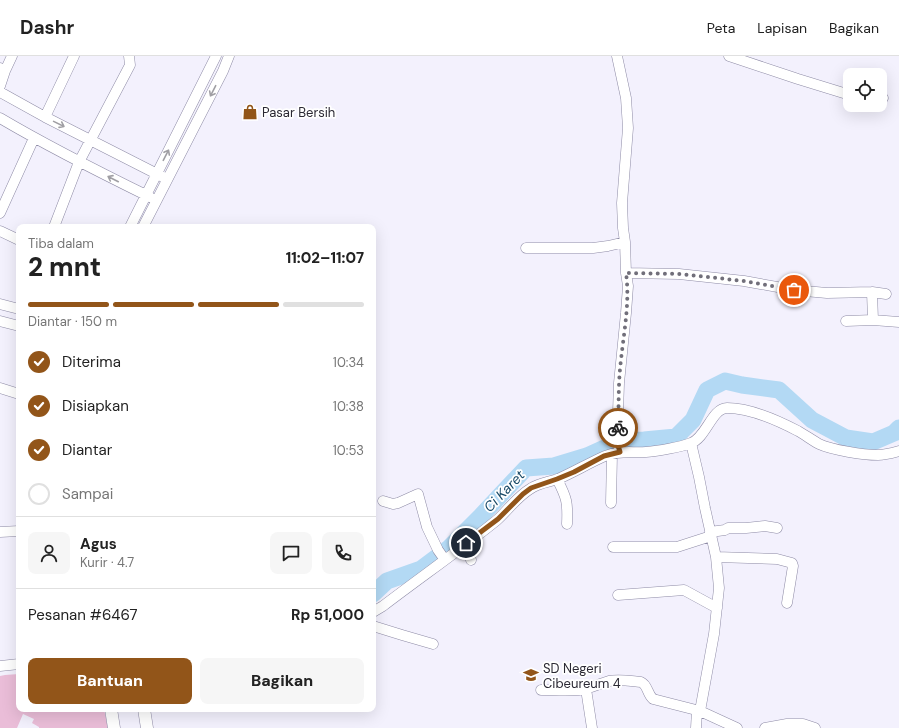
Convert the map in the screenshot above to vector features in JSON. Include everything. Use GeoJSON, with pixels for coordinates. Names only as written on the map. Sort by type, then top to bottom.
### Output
{"type":"FeatureCollection","features":[{"type":"Feature","properties":{"kind":"street"},"geometry":{"type":"LineString","coordinates":[[0,86],[3,69],[12,56]]}},
{"type":"Feature","properties":{"kind":"street"},"geometry":{"type":"LineString","coordinates":[[45,117],[74,56]]}},
{"type":"Feature","properties":{"kind":"street"},"geometry":{"type":"LineString","coordinates":[[55,224],[79,162],[130,65],[129,56]]}},
{"type":"Feature","properties":{"kind":"street"},"geometry":{"type":"LineString","coordinates":[[132,224],[216,56]]}},
{"type":"Feature","properties":{"kind":"street"},"geometry":{"type":"LineString","coordinates":[[144,224],[224,71],[229,56]]}},
{"type":"Feature","properties":{"kind":"street"},"geometry":{"type":"LineString","coordinates":[[611,503],[617,447],[619,383],[628,286],[622,203],[628,128],[626,98],[616,56]]}},
{"type":"Feature","properties":{"kind":"street"},"geometry":{"type":"LineString","coordinates":[[729,56],[843,93]]}},
{"type":"Feature","properties":{"kind":"street"},"geometry":{"type":"LineString","coordinates":[[0,92],[45,117],[168,179]]}},
{"type":"Feature","properties":{"kind":"street"},"geometry":{"type":"LineString","coordinates":[[0,118],[79,162],[156,200]]}},
{"type":"Feature","properties":{"kind":"street"},"geometry":{"type":"LineString","coordinates":[[0,213],[34,138]]}},
{"type":"Feature","properties":{"kind":"street"},"geometry":{"type":"LineString","coordinates":[[0,231],[16,239]]}},
{"type":"Feature","properties":{"kind":"street"},"geometry":{"type":"LineString","coordinates":[[526,248],[593,248],[625,242]]}},
{"type":"Feature","properties":{"kind":"street"},"geometry":{"type":"LineString","coordinates":[[626,273],[687,274],[827,294],[872,292],[886,294]]}},
{"type":"Feature","properties":{"kind":"street"},"geometry":{"type":"LineString","coordinates":[[872,292],[873,320]]}},
{"type":"Feature","properties":{"kind":"street"},"geometry":{"type":"LineString","coordinates":[[0,304],[16,308]]}},
{"type":"Feature","properties":{"kind":"street"},"geometry":{"type":"LineString","coordinates":[[846,321],[873,320],[899,322]]}},
{"type":"Feature","properties":{"kind":"street"},"geometry":{"type":"LineString","coordinates":[[0,321],[16,325]]}},
{"type":"Feature","properties":{"kind":"street"},"geometry":{"type":"LineString","coordinates":[[0,388],[16,393]]}},
{"type":"Feature","properties":{"kind":"street"},"geometry":{"type":"LineString","coordinates":[[376,610],[383,606],[441,555],[466,543],[498,519],[527,491],[537,485],[574,472],[604,456],[617,447],[649,452],[691,443],[699,438],[715,415],[726,408],[744,410],[762,415],[826,447],[872,455],[884,455],[899,451]]}},
{"type":"Feature","properties":{"kind":"street"},"geometry":{"type":"LineString","coordinates":[[691,443],[716,557],[719,588],[714,634],[698,711],[696,728]]}},
{"type":"Feature","properties":{"kind":"street"},"geometry":{"type":"LineString","coordinates":[[557,479],[564,492],[568,506],[567,524]]}},
{"type":"Feature","properties":{"kind":"street"},"geometry":{"type":"LineString","coordinates":[[383,502],[393,504],[398,503],[418,494],[427,527],[441,555]]}},
{"type":"Feature","properties":{"kind":"street"},"geometry":{"type":"LineString","coordinates":[[613,547],[677,547],[711,534],[727,530],[728,528],[765,526],[777,528]]}},
{"type":"Feature","properties":{"kind":"street"},"geometry":{"type":"LineString","coordinates":[[0,532],[16,531]]}},
{"type":"Feature","properties":{"kind":"street"},"geometry":{"type":"LineString","coordinates":[[466,543],[471,560]]}},
{"type":"Feature","properties":{"kind":"street"},"geometry":{"type":"LineString","coordinates":[[716,557],[777,559],[792,564],[793,566],[787,603]]}},
{"type":"Feature","properties":{"kind":"street"},"geometry":{"type":"LineString","coordinates":[[618,595],[684,590],[717,608]]}},
{"type":"Feature","properties":{"kind":"street"},"geometry":{"type":"LineString","coordinates":[[376,627],[433,644]]}},
{"type":"Feature","properties":{"kind":"street"},"geometry":{"type":"LineString","coordinates":[[0,666],[16,664]]}},
{"type":"Feature","properties":{"kind":"street"},"geometry":{"type":"LineString","coordinates":[[541,690],[586,689],[611,681],[624,680],[641,682],[646,686],[653,699],[698,711],[737,728]]}},
{"type":"Feature","properties":{"kind":"street"},"geometry":{"type":"LineString","coordinates":[[586,689],[592,728]]}},
{"type":"Feature","properties":{"kind":"street"},"geometry":{"type":"LineString","coordinates":[[111,712],[114,728]]}},
{"type":"Feature","properties":{"kind":"street"},"geometry":{"type":"LineString","coordinates":[[144,712],[147,728]]}},
{"type":"Feature","properties":{"kind":"street"},"geometry":{"type":"LineString","coordinates":[[765,728],[787,724],[803,724],[815,728]]}},
{"type":"Feature","properties":{"kind":"shaded area"},"geometry":{"type":"Polygon","coordinates":[[[16,674],[16,712],[105,712],[108,728],[39,728],[32,723],[34,719],[23,714],[17,728],[0,728],[0,676],[16,674]]]}},
{"type":"Feature","properties":{"kind":"waterway","name":"Ci Karet"},"geometry":{"type":"LineString","coordinates":[[376,591],[387,581],[421,569],[449,548],[526,468],[554,466],[587,456],[620,441],[676,437],[693,420],[707,390],[725,381],[779,390],[812,420],[846,438],[873,442],[894,433],[899,428]]}},
{"type":"Feature","properties":{"kind":"way so far"},"geometry":{"type":"LineString","coordinates":[[618,428],[618,396],[628,286],[626,273],[680,274],[744,281],[794,290]]}},
{"type":"Feature","properties":{"kind":"place","name":"Pasar Bersih"},"geometry":{"type":"Point","coordinates":[250,112]}},
{"type":"Feature","properties":{"kind":"place","name":"SD Negeri Cibeureum 4"},"geometry":{"type":"Point","coordinates":[531,675]}},
{"type":"Feature","properties":{"kind":"route"},"geometry":{"type":"LineString","coordinates":[[466,543],[498,519],[531,488],[574,472],[604,456],[620,452],[617,442],[618,428]]}}]}
